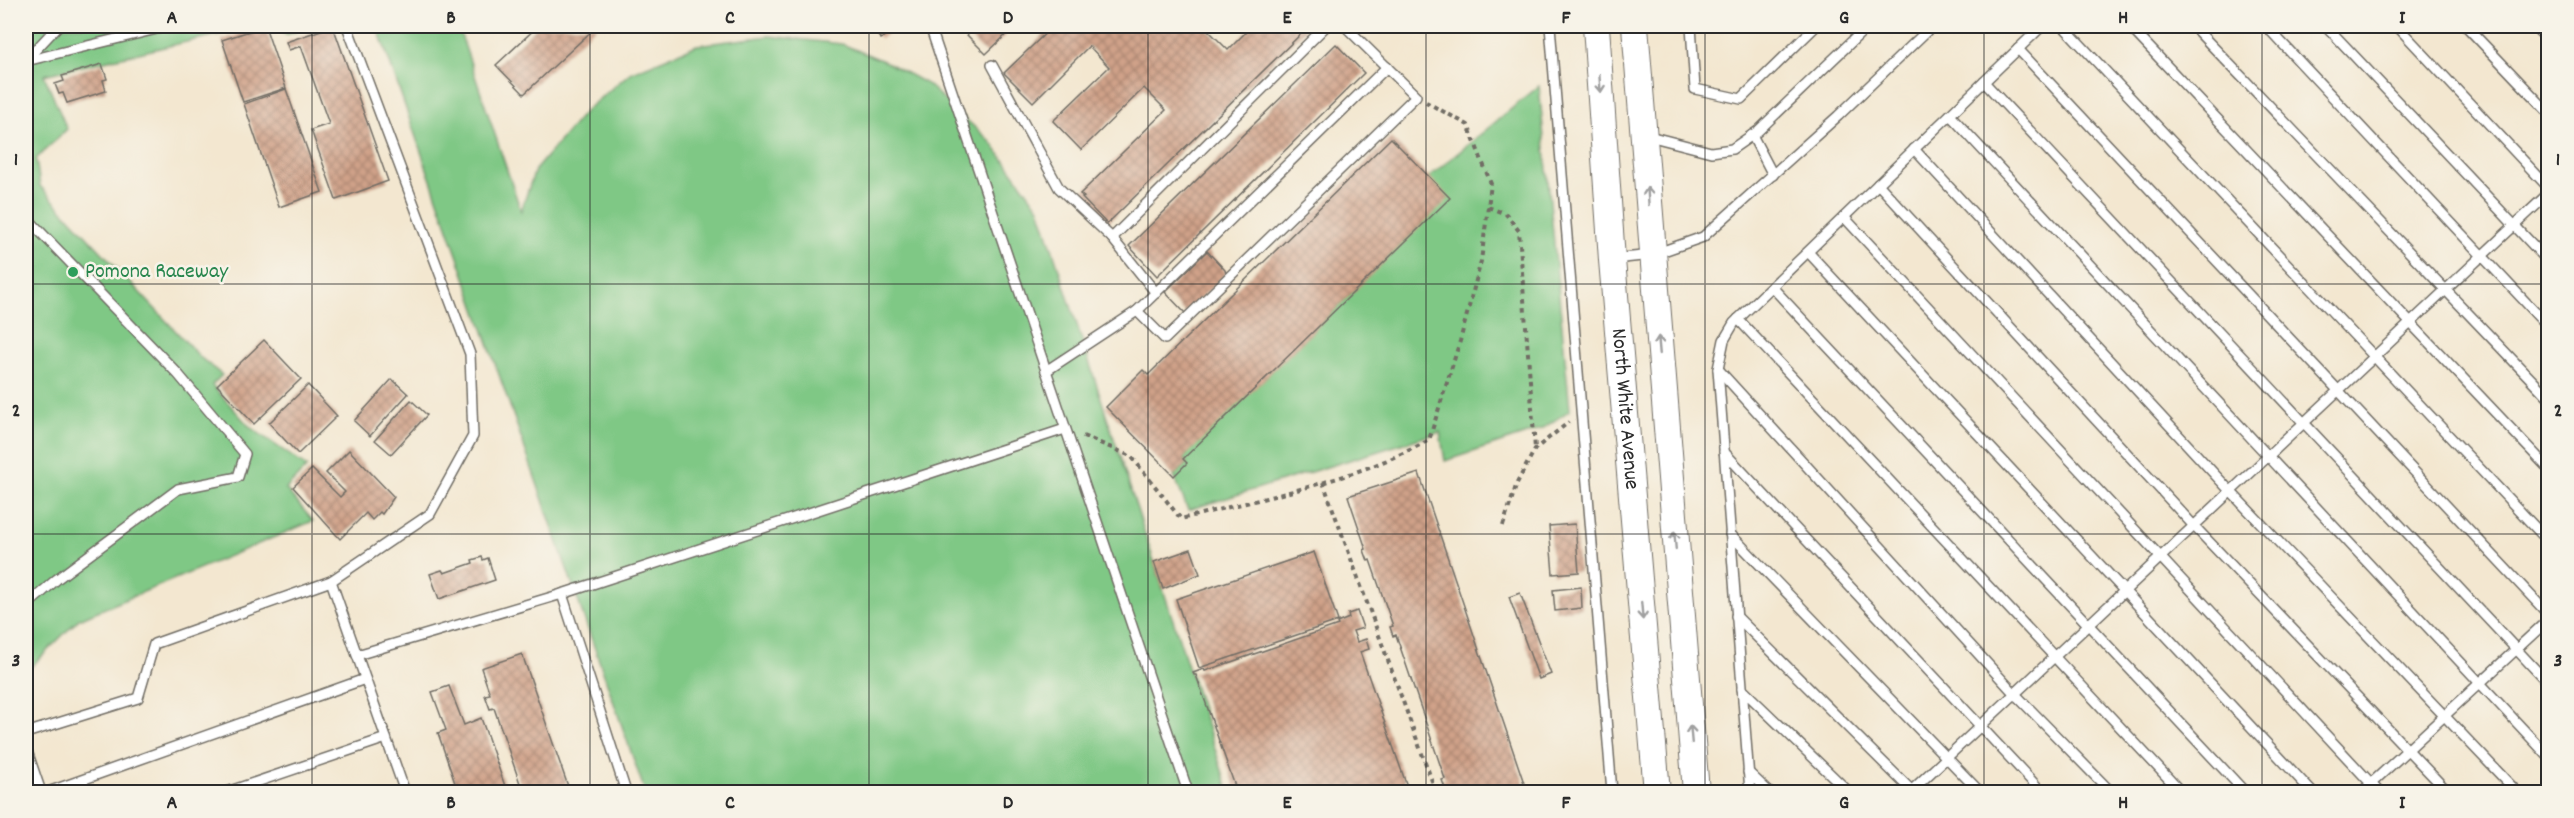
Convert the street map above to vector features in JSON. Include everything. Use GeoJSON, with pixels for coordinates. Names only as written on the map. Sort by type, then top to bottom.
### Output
{"type":"FeatureCollection","features":[{"type":"Feature","properties":{"kind":"main road","name":"North White Avenue"},"geometry":{"type":"LineString","coordinates":[[1596,26],[1612,260],[1657,792]]}},
{"type":"Feature","properties":{"kind":"main road","name":"North White Avenue"},"geometry":{"type":"LineString","coordinates":[[1635,26],[1696,792]]}},
{"type":"Feature","properties":{"kind":"lane"},"geometry":{"type":"LineString","coordinates":[[26,61],[58,26]]}},
{"type":"Feature","properties":{"kind":"lane"},"geometry":{"type":"LineString","coordinates":[[26,61],[169,26]]}},
{"type":"Feature","properties":{"kind":"lane"},"geometry":{"type":"LineString","coordinates":[[26,734],[138,698],[154,644],[331,581],[430,514],[473,436],[470,354],[347,26]]}},
{"type":"Feature","properties":{"kind":"lane"},"geometry":{"type":"LineString","coordinates":[[930,26],[1188,792]]}},
{"type":"Feature","properties":{"kind":"lane"},"geometry":{"type":"LineString","coordinates":[[1112,238],[1326,26]]}},
{"type":"Feature","properties":{"kind":"lane"},"geometry":{"type":"LineString","coordinates":[[1137,311],[1165,339],[1416,96],[1345,26]]}},
{"type":"Feature","properties":{"kind":"lane"},"geometry":{"type":"LineString","coordinates":[[1550,26],[1612,792]]}},
{"type":"Feature","properties":{"kind":"lane"},"geometry":{"type":"LineString","coordinates":[[1691,26],[1695,89],[1741,99],[1816,26]]}},
{"type":"Feature","properties":{"kind":"lane"},"geometry":{"type":"LineString","coordinates":[[1643,134],[1711,152],[1732,149],[1752,135],[1868,26]]}},
{"type":"Feature","properties":{"kind":"lane"},"geometry":{"type":"LineString","coordinates":[[1612,260],[1652,255],[1703,237],[1838,116],[1932,26]]}},
{"type":"Feature","properties":{"kind":"lane"},"geometry":{"type":"LineString","coordinates":[[1750,792],[1718,369],[1724,340],[1738,319],[2042,26]]}},
{"type":"Feature","properties":{"kind":"lane"},"geometry":{"type":"LineString","coordinates":[[2062,26],[2376,356],[2548,541]]}},
{"type":"Feature","properties":{"kind":"lane"},"geometry":{"type":"LineString","coordinates":[[2129,26],[2548,468]]}},
{"type":"Feature","properties":{"kind":"lane"},"geometry":{"type":"LineString","coordinates":[[2193,26],[2548,396]]}},
{"type":"Feature","properties":{"kind":"lane"},"geometry":{"type":"LineString","coordinates":[[2266,26],[2548,326]]}},
{"type":"Feature","properties":{"kind":"lane"},"geometry":{"type":"LineString","coordinates":[[2326,26],[2548,261]]}},
{"type":"Feature","properties":{"kind":"lane"},"geometry":{"type":"LineString","coordinates":[[2397,26],[2548,187]]}},
{"type":"Feature","properties":{"kind":"lane"},"geometry":{"type":"LineString","coordinates":[[2466,26],[2548,112]]}},
{"type":"Feature","properties":{"kind":"lane"},"geometry":{"type":"LineString","coordinates":[[2534,26],[2548,40]]}},
{"type":"Feature","properties":{"kind":"lane"},"geometry":{"type":"LineString","coordinates":[[2018,49],[2548,614]]}},
{"type":"Feature","properties":{"kind":"lane"},"geometry":{"type":"LineString","coordinates":[[992,65],[1059,188],[1112,238],[1156,293]]}},
{"type":"Feature","properties":{"kind":"lane"},"geometry":{"type":"LineString","coordinates":[[1046,371],[1137,311],[1386,67]]}},
{"type":"Feature","properties":{"kind":"lane"},"geometry":{"type":"LineString","coordinates":[[1984,82],[2548,683]]}},
{"type":"Feature","properties":{"kind":"lane"},"geometry":{"type":"LineString","coordinates":[[1950,115],[2548,756]]}},
{"type":"Feature","properties":{"kind":"lane"},"geometry":{"type":"LineString","coordinates":[[1752,135],[1773,175]]}},
{"type":"Feature","properties":{"kind":"lane"},"geometry":{"type":"LineString","coordinates":[[1914,149],[2231,492],[2517,792]]}},
{"type":"Feature","properties":{"kind":"lane"},"geometry":{"type":"LineString","coordinates":[[1878,184],[2194,526],[2448,792]]}},
{"type":"Feature","properties":{"kind":"lane"},"geometry":{"type":"LineString","coordinates":[[1736,615],[1911,792],[2548,194]]}},
{"type":"Feature","properties":{"kind":"lane"},"geometry":{"type":"LineString","coordinates":[[26,217],[178,374],[245,454],[238,477],[178,489],[57,579],[26,606]]}},
{"type":"Feature","properties":{"kind":"lane"},"geometry":{"type":"LineString","coordinates":[[1844,218],[2159,559],[2379,792]]}},
{"type":"Feature","properties":{"kind":"lane"},"geometry":{"type":"LineString","coordinates":[[1808,252],[2312,792]]}},
{"type":"Feature","properties":{"kind":"lane"},"geometry":{"type":"LineString","coordinates":[[1772,287],[2246,792]]}},
{"type":"Feature","properties":{"kind":"lane"},"geometry":{"type":"LineString","coordinates":[[1738,319],[2181,792]]}},
{"type":"Feature","properties":{"kind":"lane"},"geometry":{"type":"LineString","coordinates":[[1718,369],[2015,693],[2111,792]]}},
{"type":"Feature","properties":{"kind":"lane"},"geometry":{"type":"LineString","coordinates":[[357,655],[562,594],[1065,429]]}},
{"type":"Feature","properties":{"kind":"lane"},"geometry":{"type":"LineString","coordinates":[[1724,452],[1979,728],[2042,792]]}},
{"type":"Feature","properties":{"kind":"lane"},"geometry":{"type":"LineString","coordinates":[[1730,534],[1980,792]]}},
{"type":"Feature","properties":{"kind":"lane"},"geometry":{"type":"LineString","coordinates":[[331,581],[405,792]]}},
{"type":"Feature","properties":{"kind":"lane"},"geometry":{"type":"LineString","coordinates":[[562,594],[626,792]]}},
{"type":"Feature","properties":{"kind":"lane"},"geometry":{"type":"LineString","coordinates":[[2362,792],[2548,620]]}},
{"type":"Feature","properties":{"kind":"lane"},"geometry":{"type":"LineString","coordinates":[[48,792],[365,679]]}},
{"type":"Feature","properties":{"kind":"lane"},"geometry":{"type":"LineString","coordinates":[[1742,689],[1849,792]]}},
{"type":"Feature","properties":{"kind":"lane"},"geometry":{"type":"LineString","coordinates":[[227,792],[386,738]]}},
{"type":"Feature","properties":{"kind":"lane"},"geometry":{"type":"LineString","coordinates":[[26,748],[41,792]]}},
{"type":"Feature","properties":{"kind":"lane"},"geometry":{"type":"LineString","coordinates":[[1748,772],[1769,792]]}},
{"type":"Feature","properties":{"kind":"path"},"geometry":{"type":"LineString","coordinates":[[1065,429],[1131,456],[1181,519],[1323,482],[1407,452],[1429,440],[1460,341],[1481,261],[1491,183],[1468,124],[1416,96]]}},
{"type":"Feature","properties":{"kind":"path"},"geometry":{"type":"LineString","coordinates":[[1488,207],[1506,214],[1519,231],[1535,449]]}},
{"type":"Feature","properties":{"kind":"path"},"geometry":{"type":"LineString","coordinates":[[1503,526],[1517,483],[1535,449],[1581,412]]}},
{"type":"Feature","properties":{"kind":"path"},"geometry":{"type":"LineString","coordinates":[[1323,482],[1436,792]]}},
{"type":"Feature","properties":{"kind":"green space","name":"Pomona Raceway"},"geometry":{"type":"Polygon","coordinates":[[[26,26],[255,26],[44,75],[67,129],[36,159],[40,186],[201,358],[222,375],[212,385],[250,427],[307,467],[286,489],[313,521],[79,619],[26,672],[26,26]]]}},
{"type":"Feature","properties":{"kind":"green space"},"geometry":{"type":"Polygon","coordinates":[[[267,26],[310,26],[286,35],[280,29],[271,32],[267,26]]]}},
{"type":"Feature","properties":{"kind":"green space"},"geometry":{"type":"Polygon","coordinates":[[[377,26],[458,26],[521,211],[535,170],[586,110],[630,73],[697,45],[769,36],[842,44],[886,62],[927,84],[991,142],[1039,208],[1229,792],[645,792],[377,26]]]}},
{"type":"Feature","properties":{"kind":"green space"},"geometry":{"type":"Polygon","coordinates":[[[1539,86],[1570,410],[1542,429],[1445,461],[1440,432],[1188,510],[1174,476],[1187,463],[1183,459],[1429,177],[1539,86]]]}},
{"type":"Feature","properties":{"kind":"building"},"geometry":{"type":"Polygon","coordinates":[[[265,26],[286,88],[243,102],[222,40],[265,26]]]}},
{"type":"Feature","properties":{"kind":"building"},"geometry":{"type":"Polygon","coordinates":[[[333,26],[388,181],[336,200],[311,130],[329,124],[301,46],[289,50],[286,42],[333,26]]]}},
{"type":"Feature","properties":{"kind":"building"},"geometry":{"type":"Polygon","coordinates":[[[538,26],[597,26],[524,94],[496,65],[538,26]]]}},
{"type":"Feature","properties":{"kind":"building"},"geometry":{"type":"Polygon","coordinates":[[[868,26],[895,26],[881,39],[868,26]]]}},
{"type":"Feature","properties":{"kind":"building"},"geometry":{"type":"Polygon","coordinates":[[[958,26],[1015,26],[986,54],[958,26]]]}},
{"type":"Feature","properties":{"kind":"building"},"geometry":{"type":"Polygon","coordinates":[[[1053,26],[1208,26],[1206,28],[1228,50],[1252,26],[1309,26],[1107,224],[1080,194],[1166,110],[1144,88],[1081,150],[1053,121],[1109,67],[1089,46],[1033,102],[1004,73],[1053,26]]]}},
{"type":"Feature","properties":{"kind":"building"},"geometry":{"type":"Polygon","coordinates":[[[1336,44],[1364,73],[1157,276],[1129,246],[1336,44]]]}},
{"type":"Feature","properties":{"kind":"building"},"geometry":{"type":"Polygon","coordinates":[[[102,64],[107,79],[103,80],[106,91],[67,103],[63,93],[59,94],[55,84],[64,81],[62,76],[102,64]]]}},
{"type":"Feature","properties":{"kind":"building"},"geometry":{"type":"Polygon","coordinates":[[[286,89],[322,192],[279,207],[244,104],[286,89]]]}},
{"type":"Feature","properties":{"kind":"building"},"geometry":{"type":"Polygon","coordinates":[[[1391,138],[1450,198],[1183,459],[1187,463],[1174,476],[1106,407],[1143,370],[1148,375],[1391,138]]]}},
{"type":"Feature","properties":{"kind":"building"},"geometry":{"type":"Polygon","coordinates":[[[1207,251],[1226,274],[1185,313],[1165,292],[1207,251]]]}},
{"type":"Feature","properties":{"kind":"building"},"geometry":{"type":"Polygon","coordinates":[[[264,340],[301,379],[254,424],[217,385],[264,340]]]}},
{"type":"Feature","properties":{"kind":"building"},"geometry":{"type":"Polygon","coordinates":[[[392,379],[408,394],[370,436],[354,421],[392,379]]]}},
{"type":"Feature","properties":{"kind":"building"},"geometry":{"type":"Polygon","coordinates":[[[308,385],[337,416],[298,454],[269,423],[308,385]]]}},
{"type":"Feature","properties":{"kind":"building"},"geometry":{"type":"Polygon","coordinates":[[[411,400],[427,415],[391,454],[375,440],[411,400]]]}},
{"type":"Feature","properties":{"kind":"building"},"geometry":{"type":"Polygon","coordinates":[[[349,450],[394,497],[382,514],[380,512],[372,520],[366,513],[340,539],[293,487],[312,469],[340,497],[345,492],[326,473],[349,450]]]}},
{"type":"Feature","properties":{"kind":"building"},"geometry":{"type":"Polygon","coordinates":[[[1419,473],[1527,792],[1446,791],[1442,780],[1445,779],[1396,635],[1393,636],[1390,627],[1393,626],[1370,560],[1368,561],[1364,550],[1366,549],[1348,496],[1419,473]]]}},
{"type":"Feature","properties":{"kind":"building"},"geometry":{"type":"Polygon","coordinates":[[[1575,524],[1579,572],[1553,574],[1549,526],[1575,524]]]}},
{"type":"Feature","properties":{"kind":"building"},"geometry":{"type":"Polygon","coordinates":[[[1191,549],[1200,574],[1163,589],[1154,562],[1191,549]]]}},
{"type":"Feature","properties":{"kind":"building"},"geometry":{"type":"Polygon","coordinates":[[[1314,552],[1338,621],[1199,668],[1176,599],[1314,552]]]}},
{"type":"Feature","properties":{"kind":"building"},"geometry":{"type":"Polygon","coordinates":[[[482,557],[483,560],[488,558],[495,580],[439,599],[430,574],[442,570],[444,573],[473,563],[472,560],[482,557]]]}},
{"type":"Feature","properties":{"kind":"building"},"geometry":{"type":"Polygon","coordinates":[[[1581,587],[1582,608],[1555,611],[1553,590],[1581,587]]]}},
{"type":"Feature","properties":{"kind":"building"},"geometry":{"type":"Polygon","coordinates":[[[1520,593],[1551,674],[1539,679],[1509,597],[1520,593]]]}},
{"type":"Feature","properties":{"kind":"building"},"geometry":{"type":"Polygon","coordinates":[[[1357,611],[1363,628],[1353,631],[1357,642],[1366,639],[1369,649],[1360,652],[1409,792],[1237,792],[1196,675],[1193,673],[1204,669],[1205,671],[1338,625],[1337,623],[1349,618],[1348,614],[1357,611]]]}},
{"type":"Feature","properties":{"kind":"building"},"geometry":{"type":"Polygon","coordinates":[[[522,654],[570,792],[523,792],[494,708],[490,709],[485,695],[490,694],[481,668],[522,654]]]}},
{"type":"Feature","properties":{"kind":"building"},"geometry":{"type":"Polygon","coordinates":[[[449,686],[464,725],[481,718],[506,789],[495,792],[458,792],[438,733],[446,730],[432,692],[449,686]]]}},
{"type":"Feature","properties":{"kind":"place","name":"Pomona Raceway"},"geometry":{"type":"Point","coordinates":[73,272]}}]}
